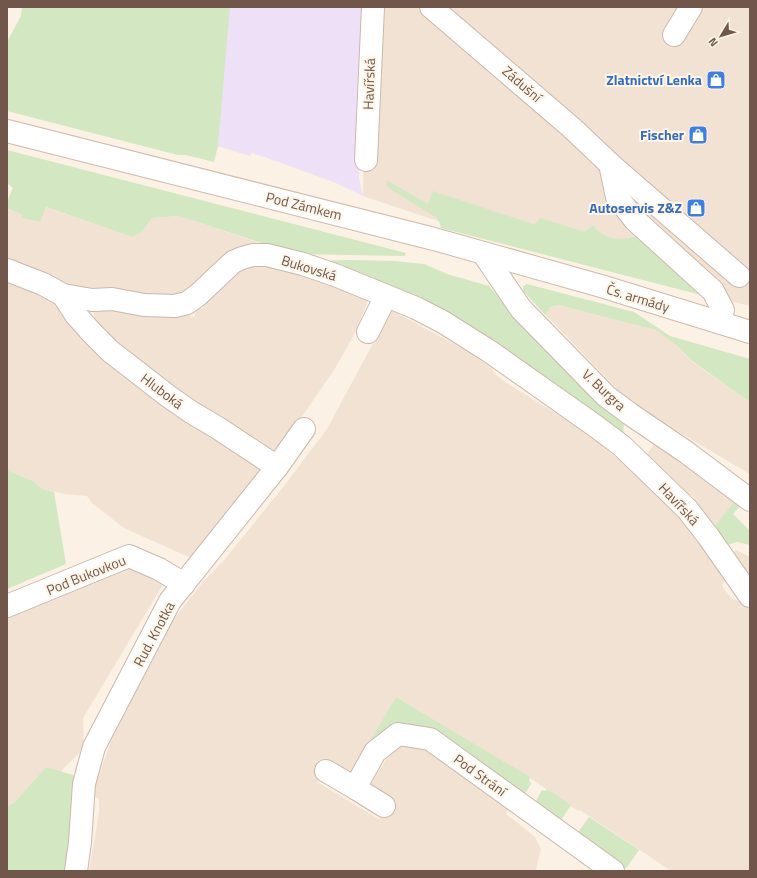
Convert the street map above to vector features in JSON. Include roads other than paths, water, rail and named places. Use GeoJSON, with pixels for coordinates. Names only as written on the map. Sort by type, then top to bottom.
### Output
{"type":"FeatureCollection","features":[{"type":"Feature","properties":{"kind":"street","name":"Havířská"},"geometry":{"type":"LineString","coordinates":[[366,160],[373,7]]}},
{"type":"Feature","properties":{"kind":"street","name":"Zádušní"},"geometry":{"type":"LineString","coordinates":[[431,7],[566,123],[610,164],[739,276]]}},
{"type":"Feature","properties":{"kind":"street"},"geometry":{"type":"LineString","coordinates":[[674,35],[691,7]]}},
{"type":"Feature","properties":{"kind":"street","name":"Pod Zámkem"},"geometry":{"type":"LineString","coordinates":[[7,131],[356,219],[600,286]]}},
{"type":"Feature","properties":{"kind":"street"},"geometry":{"type":"LineString","coordinates":[[610,164],[617,197],[635,220],[713,291],[723,310]]}},
{"type":"Feature","properties":{"kind":"street","name":"V. Burgra"},"geometry":{"type":"LineString","coordinates":[[483,253],[521,308],[606,396],[686,452],[750,500]]}},
{"type":"Feature","properties":{"kind":"street","name":"Bukovská"},"geometry":{"type":"LineString","coordinates":[[7,270],[43,284],[63,295],[92,300],[112,299],[144,305],[175,306],[188,303],[233,262],[242,258],[253,255],[267,255],[303,264],[335,275],[416,308],[444,322],[594,425]]}},
{"type":"Feature","properties":{"kind":"street","name":"Čs. armády"},"geometry":{"type":"LineString","coordinates":[[600,286],[723,310],[750,317]]}},
{"type":"Feature","properties":{"kind":"street","name":"Čs. armády"},"geometry":{"type":"LineString","coordinates":[[600,286],[750,332]]}},
{"type":"Feature","properties":{"kind":"street","name":"Hluboká"},"geometry":{"type":"LineString","coordinates":[[63,295],[76,315],[110,351],[191,412],[277,467]]}},
{"type":"Feature","properties":{"kind":"street"},"geometry":{"type":"LineString","coordinates":[[368,332],[386,296]]}},
{"type":"Feature","properties":{"kind":"street","name":"Havířská"},"geometry":{"type":"LineString","coordinates":[[594,425],[622,446],[687,509],[713,542],[750,596]]}},
{"type":"Feature","properties":{"kind":"street","name":"Rud. Knotka"},"geometry":{"type":"LineString","coordinates":[[76,871],[80,842],[84,784],[94,747],[170,601],[277,467],[304,429]]}},
{"type":"Feature","properties":{"kind":"street","name":"Pod Bukovkou"},"geometry":{"type":"LineString","coordinates":[[7,606],[129,556],[159,569],[184,584]]}},
{"type":"Feature","properties":{"kind":"street","name":"Pod Strání"},"geometry":{"type":"LineString","coordinates":[[355,788],[375,752],[398,734],[430,739],[613,871]]}},
{"type":"Feature","properties":{"kind":"street"},"geometry":{"type":"LineString","coordinates":[[326,771],[384,806]]}},
{"type":"Feature","properties":{"kind":"place","name":"Zlatnictví Lenka"},"geometry":{"type":"Point","coordinates":[716,80]}},
{"type":"Feature","properties":{"kind":"place","name":"Fischer"},"geometry":{"type":"Point","coordinates":[698,135]}},
{"type":"Feature","properties":{"kind":"place","name":"Autoservis Z&Z"},"geometry":{"type":"Point","coordinates":[696,208]}}]}
